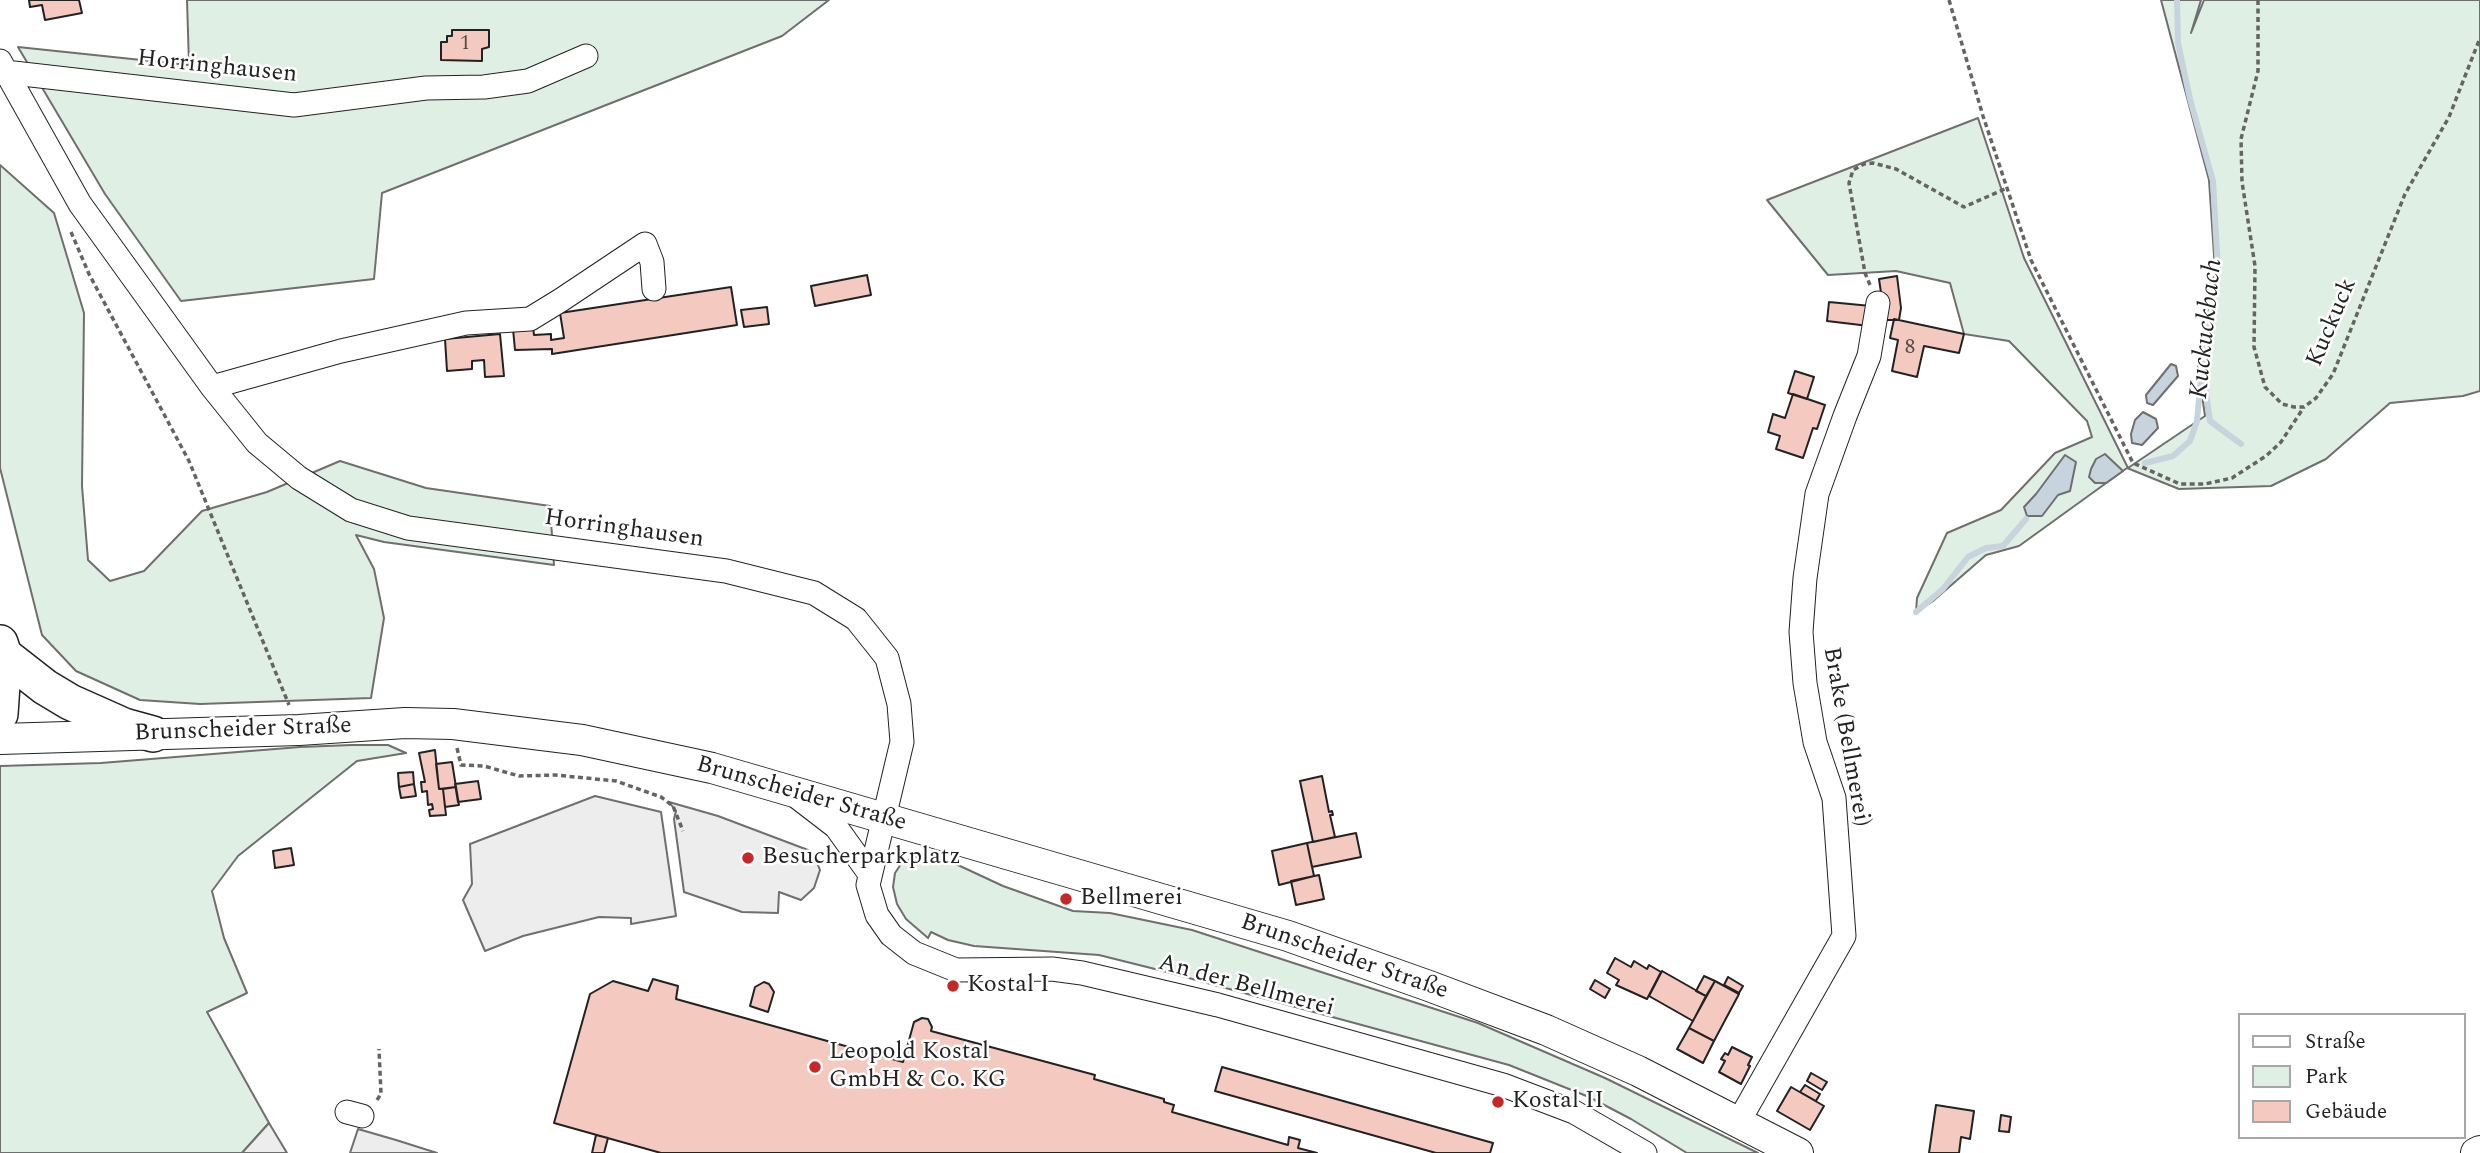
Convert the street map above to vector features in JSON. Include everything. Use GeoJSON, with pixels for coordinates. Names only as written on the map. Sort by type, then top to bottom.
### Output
{"type":"FeatureCollection","features":[{"type":"Feature","properties":{"kind":"highway"},"geometry":{"type":"LineString","coordinates":[[0,714],[2,649]]}},
{"type":"Feature","properties":{"kind":"highway"},"geometry":{"type":"LineString","coordinates":[[2,649],[45,687],[70,702],[124,726],[153,734]]}},
{"type":"Feature","properties":{"kind":"main road","name":"Brunscheider Straße"},"geometry":{"type":"LineString","coordinates":[[0,739],[299,730],[405,723],[453,724],[582,740],[712,768],[1288,936],[1546,1030],[1638,1071],[1798,1153]]}},
{"type":"Feature","properties":{"kind":"street","name":"Horringhausen"},"geometry":{"type":"LineString","coordinates":[[2,66],[294,105],[426,88],[484,87],[528,81],[586,56]]}},
{"type":"Feature","properties":{"kind":"street","name":"Horringhausen"},"geometry":{"type":"LineString","coordinates":[[2,66],[80,204],[212,387],[257,443],[299,478],[351,510],[408,528],[622,555],[738,574],[814,593],[856,619],[887,658],[899,704],[902,742],[883,819]]}},
{"type":"Feature","properties":{"kind":"street"},"geometry":{"type":"LineString","coordinates":[[212,387],[341,351],[466,323],[530,319],[645,244],[652,262],[654,289]]}},
{"type":"Feature","properties":{"kind":"street","name":"Brake (Bellmerei)"},"geometry":{"type":"LineString","coordinates":[[1739,1121],[1844,936],[1834,798],[1815,742],[1805,683],[1801,632],[1805,578],[1817,494],[1870,356],[1878,303]]}},
{"type":"Feature","properties":{"kind":"street","name":"An der Bellmerei"},"geometry":{"type":"LineString","coordinates":[[789,791],[836,827],[869,873]]}},
{"type":"Feature","properties":{"kind":"street","name":"An der Bellmerei"},"geometry":{"type":"LineString","coordinates":[[883,819],[868,885],[877,915],[891,934],[914,953],[933,962],[971,972],[1052,969],[1082,973],[1218,1005],[1514,1089],[1574,1112],[1645,1153]]}},
{"type":"Feature","properties":{"kind":"path","name":"Kuckuck"},"geometry":{"type":"LineString","coordinates":[[1949,0],[2031,260],[2133,463],[2180,484],[2205,484],[2232,478],[2266,456],[2281,442],[2304,407],[2316,398],[2333,374],[2405,194],[2448,117],[2480,38]]}},
{"type":"Feature","properties":{"kind":"path"},"geometry":{"type":"LineString","coordinates":[[2258,0],[2258,71],[2241,139],[2242,182],[2255,266],[2254,347],[2265,387],[2282,404],[2304,407]]}},
{"type":"Feature","properties":{"kind":"path"},"geometry":{"type":"LineString","coordinates":[[1878,303],[1865,273],[1849,183],[1853,170],[1873,163],[1896,169],[1964,207],[2007,188]]}},
{"type":"Feature","properties":{"kind":"path"},"geometry":{"type":"LineString","coordinates":[[68,223],[89,274],[189,461],[299,730]]}},
{"type":"Feature","properties":{"kind":"path"},"geometry":{"type":"LineString","coordinates":[[453,724],[461,765],[484,766],[519,776],[555,775],[616,781],[669,802],[676,811],[683,831]]}},
{"type":"Feature","properties":{"kind":"path"},"geometry":{"type":"LineString","coordinates":[[354,1114],[362,1100],[379,1101],[379,1049]]}},
{"type":"Feature","properties":{"kind":"green space"},"geometry":{"type":"Polygon","coordinates":[[[187,0],[829,0],[782,36],[382,193],[374,279],[181,301],[105,194],[18,47],[189,65],[187,0]]]}},
{"type":"Feature","properties":{"kind":"green space"},"geometry":{"type":"Polygon","coordinates":[[[2161,0],[2201,0],[2191,33],[2204,0],[2480,0],[2480,391],[2463,396],[2390,403],[2326,459],[2271,486],[2179,489],[2127,468],[2019,546],[1986,555],[1933,601],[1916,612],[1917,598],[1947,533],[2001,510],[2055,453],[2092,437],[2087,421],[2009,341],[1964,334],[1950,283],[1896,271],[1828,275],[1767,200],[1978,118],[2024,258],[2128,468],[2205,416],[2198,367],[2215,270],[2209,180],[2161,0]]]}},
{"type":"Feature","properties":{"kind":"green space"},"geometry":{"type":"Polygon","coordinates":[[[0,165],[54,213],[84,313],[82,486],[88,560],[110,581],[144,571],[202,511],[267,492],[340,461],[426,488],[550,506],[554,565],[384,542],[356,535],[374,569],[384,618],[371,698],[200,704],[140,700],[76,671],[42,635],[0,468],[0,165]]]}},
{"type":"Feature","properties":{"kind":"green space"},"geometry":{"type":"Polygon","coordinates":[[[352,745],[388,745],[406,753],[357,761],[238,856],[212,891],[224,938],[247,993],[207,1012],[269,1123],[242,1153],[0,1153],[0,766],[101,763],[352,745]]]}},
{"type":"Feature","properties":{"kind":"green space"},"geometry":{"type":"Polygon","coordinates":[[[914,857],[945,859],[1003,886],[1073,911],[1110,913],[1192,930],[1478,1023],[1605,1078],[1758,1153],[1687,1153],[1589,1097],[1509,1065],[1163,971],[1099,955],[974,946],[948,940],[931,932],[928,938],[906,919],[897,904],[893,887],[895,873],[901,864],[914,857]]]}},
{"type":"Feature","properties":{"kind":"shaded area"},"geometry":{"type":"Polygon","coordinates":[[[2171,364],[2176,366],[2178,376],[2153,405],[2147,403],[2146,395],[2171,364]]]}},
{"type":"Feature","properties":{"kind":"shaded area"},"geometry":{"type":"Polygon","coordinates":[[[2143,412],[2156,419],[2158,428],[2142,445],[2132,443],[2131,434],[2135,420],[2143,412]]]}},
{"type":"Feature","properties":{"kind":"shaded area"},"geometry":{"type":"Polygon","coordinates":[[[2105,454],[2123,471],[2106,483],[2095,483],[2089,477],[2091,469],[2096,459],[2105,454]]]}},
{"type":"Feature","properties":{"kind":"shaded area"},"geometry":{"type":"Polygon","coordinates":[[[2065,455],[2076,462],[2070,491],[2058,495],[2042,516],[2027,516],[2024,507],[2065,455]]]}},
{"type":"Feature","properties":{"kind":"shaded area"},"geometry":{"type":"Polygon","coordinates":[[[595,796],[661,812],[676,916],[631,924],[631,918],[599,917],[523,936],[485,951],[463,900],[472,884],[470,844],[595,796]]]}},
{"type":"Feature","properties":{"kind":"shaded area","name":"Besucherparkplatz"},"geometry":{"type":"Polygon","coordinates":[[[669,802],[718,816],[808,850],[814,855],[820,870],[814,888],[801,900],[779,892],[778,913],[742,912],[684,892],[674,819],[676,811],[669,802]]]}},
{"type":"Feature","properties":{"kind":"shaded area"},"geometry":{"type":"Polygon","coordinates":[[[269,1123],[287,1153],[242,1153],[269,1123]]]}},
{"type":"Feature","properties":{"kind":"shaded area"},"geometry":{"type":"Polygon","coordinates":[[[358,1129],[396,1140],[437,1153],[350,1153],[358,1129]]]}},
{"type":"Feature","properties":{"kind":"building"},"geometry":{"type":"Polygon","coordinates":[[[29,0],[79,0],[82,13],[45,20],[42,5],[30,7],[29,0]]]}},
{"type":"Feature","properties":{"kind":"building"},"geometry":{"type":"Polygon","coordinates":[[[452,30],[489,30],[489,47],[482,49],[482,61],[441,60],[441,42],[447,42],[447,36],[452,36],[452,30]]]}},
{"type":"Feature","properties":{"kind":"building"},"geometry":{"type":"Polygon","coordinates":[[[867,275],[871,295],[815,306],[811,286],[867,275]]]}},
{"type":"Feature","properties":{"kind":"building"},"geometry":{"type":"Polygon","coordinates":[[[1897,276],[1901,308],[1899,320],[1885,320],[1879,279],[1897,276]]]}},
{"type":"Feature","properties":{"kind":"building"},"geometry":{"type":"Polygon","coordinates":[[[731,287],[737,325],[552,354],[552,349],[515,350],[513,329],[533,327],[534,335],[551,334],[551,340],[564,338],[560,313],[731,287]]]}},
{"type":"Feature","properties":{"kind":"building"},"geometry":{"type":"Polygon","coordinates":[[[1829,302],[1871,306],[1869,326],[1827,321],[1829,302]]]}},
{"type":"Feature","properties":{"kind":"building"},"geometry":{"type":"Polygon","coordinates":[[[767,307],[769,324],[744,327],[741,310],[767,307]]]}},
{"type":"Feature","properties":{"kind":"building"},"geometry":{"type":"Polygon","coordinates":[[[1894,319],[1964,334],[1959,353],[1924,346],[1917,377],[1892,371],[1898,340],[1890,338],[1894,319]]]}},
{"type":"Feature","properties":{"kind":"building"},"geometry":{"type":"Polygon","coordinates":[[[500,334],[504,376],[485,377],[484,360],[472,361],[472,369],[447,371],[445,339],[500,334]]]}},
{"type":"Feature","properties":{"kind":"building"},"geometry":{"type":"Polygon","coordinates":[[[1795,371],[1814,377],[1807,399],[1788,393],[1795,371]]]}},
{"type":"Feature","properties":{"kind":"building"},"geometry":{"type":"Polygon","coordinates":[[[1793,394],[1825,405],[1817,429],[1813,428],[1803,458],[1776,449],[1780,436],[1768,432],[1773,414],[1785,418],[1793,394]]]}},
{"type":"Feature","properties":{"kind":"building"},"geometry":{"type":"Polygon","coordinates":[[[435,750],[439,789],[443,789],[446,815],[430,816],[429,810],[433,809],[432,804],[428,805],[427,791],[422,792],[421,782],[425,782],[419,753],[435,750]]]}},
{"type":"Feature","properties":{"kind":"building"},"geometry":{"type":"Polygon","coordinates":[[[452,762],[456,787],[439,789],[436,764],[452,762]]]}},
{"type":"Feature","properties":{"kind":"building"},"geometry":{"type":"Polygon","coordinates":[[[413,772],[414,784],[399,787],[398,773],[413,772]]]}},
{"type":"Feature","properties":{"kind":"building"},"geometry":{"type":"Polygon","coordinates":[[[1322,776],[1329,812],[1332,811],[1333,815],[1330,815],[1335,837],[1313,842],[1300,781],[1322,776]]]}},
{"type":"Feature","properties":{"kind":"building"},"geometry":{"type":"Polygon","coordinates":[[[478,781],[481,799],[458,802],[455,784],[478,781]]]}},
{"type":"Feature","properties":{"kind":"building"},"geometry":{"type":"Polygon","coordinates":[[[414,784],[416,796],[401,798],[399,787],[414,784]]]}},
{"type":"Feature","properties":{"kind":"building"},"geometry":{"type":"Polygon","coordinates":[[[456,787],[459,805],[445,807],[443,789],[456,787]]]}},
{"type":"Feature","properties":{"kind":"building"},"geometry":{"type":"Polygon","coordinates":[[[1356,833],[1361,857],[1312,867],[1307,843],[1356,833]]]}},
{"type":"Feature","properties":{"kind":"building"},"geometry":{"type":"Polygon","coordinates":[[[1307,843],[1314,876],[1279,885],[1272,851],[1307,843]]]}},
{"type":"Feature","properties":{"kind":"building"},"geometry":{"type":"Polygon","coordinates":[[[291,848],[294,865],[275,868],[273,851],[291,848]]]}},
{"type":"Feature","properties":{"kind":"building"},"geometry":{"type":"Polygon","coordinates":[[[1319,875],[1324,899],[1296,905],[1291,881],[1319,875]]]}},
{"type":"Feature","properties":{"kind":"building"},"geometry":{"type":"Polygon","coordinates":[[[1615,958],[1631,967],[1634,961],[1647,969],[1649,965],[1661,972],[1647,999],[1616,985],[1619,980],[1607,973],[1615,958]]]}},
{"type":"Feature","properties":{"kind":"building"},"geometry":{"type":"Polygon","coordinates":[[[1662,971],[1706,996],[1693,1021],[1649,996],[1662,971]]]}},
{"type":"Feature","properties":{"kind":"building"},"geometry":{"type":"Polygon","coordinates":[[[1704,976],[1715,981],[1706,996],[1696,991],[1704,976]]]}},
{"type":"Feature","properties":{"kind":"building"},"geometry":{"type":"Polygon","coordinates":[[[1728,977],[1743,986],[1739,993],[1724,985],[1728,977]]]}},
{"type":"Feature","properties":{"kind":"building","name":"Leopold Kostal GmbH & Co. KG"},"geometry":{"type":"Polygon","coordinates":[[[653,979],[678,986],[676,999],[903,1062],[914,1022],[922,1018],[928,1019],[931,1031],[1095,1075],[1094,1079],[1164,1099],[1164,1102],[1174,1105],[1172,1112],[1288,1145],[1289,1137],[1300,1140],[1298,1148],[1317,1153],[661,1153],[554,1123],[590,994],[613,981],[648,991],[653,979]]]}},
{"type":"Feature","properties":{"kind":"building"},"geometry":{"type":"Polygon","coordinates":[[[1595,980],[1610,989],[1605,998],[1590,989],[1595,980]]]}},
{"type":"Feature","properties":{"kind":"building"},"geometry":{"type":"Polygon","coordinates":[[[1715,981],[1739,994],[1714,1041],[1689,1028],[1715,981]]]}},
{"type":"Feature","properties":{"kind":"building"},"geometry":{"type":"Polygon","coordinates":[[[764,982],[769,984],[774,992],[768,1012],[750,1006],[755,987],[764,982]]]}},
{"type":"Feature","properties":{"kind":"building"},"geometry":{"type":"Polygon","coordinates":[[[1689,1028],[1714,1041],[1703,1063],[1677,1049],[1689,1028]]]}},
{"type":"Feature","properties":{"kind":"building"},"geometry":{"type":"Polygon","coordinates":[[[1732,1047],[1752,1057],[1741,1084],[1719,1072],[1725,1061],[1721,1059],[1725,1053],[1728,1055],[1732,1047]]]}},
{"type":"Feature","properties":{"kind":"building"},"geometry":{"type":"Polygon","coordinates":[[[1222,1067],[1493,1143],[1490,1153],[1436,1153],[1215,1091],[1222,1067]]]}},
{"type":"Feature","properties":{"kind":"building"},"geometry":{"type":"Polygon","coordinates":[[[1811,1073],[1827,1082],[1822,1090],[1807,1081],[1811,1073]]]}},
{"type":"Feature","properties":{"kind":"building"},"geometry":{"type":"Polygon","coordinates":[[[1805,1085],[1820,1094],[1816,1101],[1800,1092],[1805,1085]]]}},
{"type":"Feature","properties":{"kind":"building"},"geometry":{"type":"Polygon","coordinates":[[[1791,1087],[1824,1106],[1810,1130],[1777,1111],[1791,1087]]]}},
{"type":"Feature","properties":{"kind":"building"},"geometry":{"type":"Polygon","coordinates":[[[1936,1105],[1974,1111],[1970,1139],[1961,1137],[1959,1153],[1929,1153],[1936,1105]]]}},
{"type":"Feature","properties":{"kind":"building"},"geometry":{"type":"Polygon","coordinates":[[[2001,1115],[2011,1117],[2009,1132],[1999,1131],[2001,1115]]]}},
{"type":"Feature","properties":{"kind":"building"},"geometry":{"type":"Polygon","coordinates":[[[596,1135],[608,1138],[604,1153],[592,1153],[596,1135]]]}},
{"type":"Feature","properties":{"kind":"waterway","name":"Kuckuckbach"},"geometry":{"type":"LineString","coordinates":[[2145,463],[2173,456],[2190,441],[2197,421],[2202,367],[2218,271],[2213,181],[2190,99],[2178,43],[2177,0]]}},
{"type":"Feature","properties":{"kind":"waterway"},"geometry":{"type":"LineString","coordinates":[[2204,379],[2210,421],[2241,444]]}},
{"type":"Feature","properties":{"kind":"waterway","name":"Kuckuckbach"},"geometry":{"type":"LineString","coordinates":[[1916,612],[1943,589],[1968,557],[1986,548],[2003,546],[2026,519]]}},
{"type":"Feature","properties":{"kind":"place","name":"Besucherparkplatz"},"geometry":{"type":"Point","coordinates":[748,858]}},
{"type":"Feature","properties":{"kind":"place","name":"Bellmerei"},"geometry":{"type":"Point","coordinates":[1066,899]}},
{"type":"Feature","properties":{"kind":"place","name":"Kostal I"},"geometry":{"type":"Point","coordinates":[953,986]}},
{"type":"Feature","properties":{"kind":"place","name":"Leopold Kostal GmbH & Co. KG"},"geometry":{"type":"Point","coordinates":[815,1067]}},
{"type":"Feature","properties":{"kind":"place","name":"Kostal II"},"geometry":{"type":"Point","coordinates":[1498,1102]}}]}
